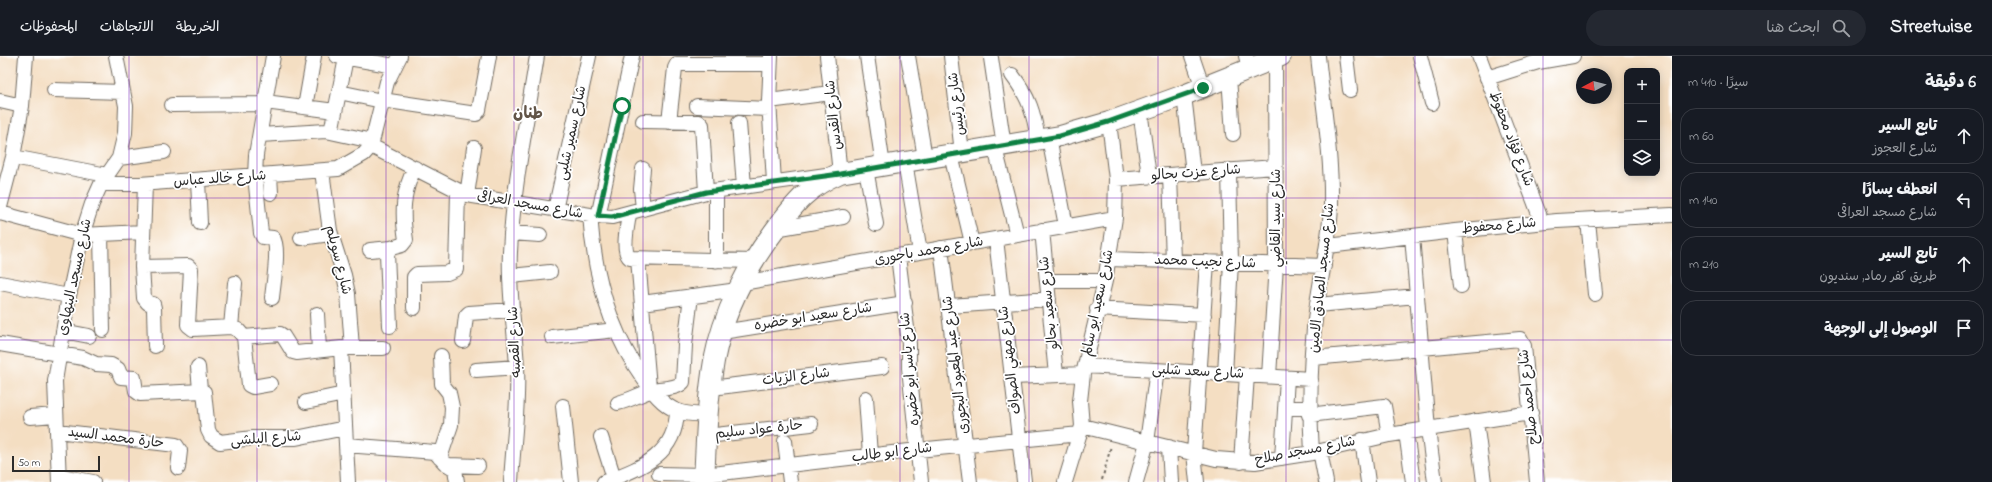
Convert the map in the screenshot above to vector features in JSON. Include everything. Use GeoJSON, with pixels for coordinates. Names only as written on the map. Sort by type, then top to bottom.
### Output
{"type":"FeatureCollection","features":[{"type":"Feature","properties":{"kind":"street"},"geometry":{"type":"LineString","coordinates":[[0,207],[9,154],[22,106],[26,56]]}},
{"type":"Feature","properties":{"kind":"street","name":"شارع مسجد البنهاوى"},"geometry":{"type":"LineString","coordinates":[[60,479],[55,381],[69,296],[82,235],[92,204],[104,180],[119,158],[125,133],[126,106],[116,56]]}},
{"type":"Feature","properties":{"kind":"street"},"geometry":{"type":"LineString","coordinates":[[272,298],[275,278],[276,244],[272,238],[263,237],[261,233],[255,176],[273,56]]}},
{"type":"Feature","properties":{"kind":"street"},"geometry":{"type":"LineString","coordinates":[[305,107],[314,56]]}},
{"type":"Feature","properties":{"kind":"street"},"geometry":{"type":"LineString","coordinates":[[339,92],[473,114],[479,110],[489,56]]}},
{"type":"Feature","properties":{"kind":"street","name":"شارع القصبه"},"geometry":{"type":"LineString","coordinates":[[511,482],[517,395],[517,367],[511,276],[511,233],[537,56]]}},
{"type":"Feature","properties":{"kind":"street","name":"شارع سمير شلبى"},"geometry":{"type":"LineString","coordinates":[[555,210],[589,56]]}},
{"type":"Feature","properties":{"kind":"street"},"geometry":{"type":"LineString","coordinates":[[632,56],[594,216],[596,269],[604,298],[616,330],[627,354],[650,389],[666,404],[677,411],[708,415]]}},
{"type":"Feature","properties":{"kind":"street","name":"شارع القدس"},"geometry":{"type":"LineString","coordinates":[[827,56],[840,174]]}},
{"type":"Feature","properties":{"kind":"street"},"geometry":{"type":"LineString","coordinates":[[867,56],[876,224]]}},
{"type":"Feature","properties":{"kind":"street"},"geometry":{"type":"LineString","coordinates":[[908,56],[925,158]]}},
{"type":"Feature","properties":{"kind":"street","name":"شارع رئيس"},"geometry":{"type":"LineString","coordinates":[[951,56],[957,154]]}},
{"type":"Feature","properties":{"kind":"street"},"geometry":{"type":"LineString","coordinates":[[1192,56],[1203,88]]}},
{"type":"Feature","properties":{"kind":"street","name":"شارع مسجد الصادق الامين"},"geometry":{"type":"LineString","coordinates":[[1318,56],[1329,164],[1331,205],[1328,246],[1317,305],[1309,411],[1316,452],[1326,482]]}},
{"type":"Feature","properties":{"kind":"street"},"geometry":{"type":"LineString","coordinates":[[1346,56],[1350,90]]}},
{"type":"Feature","properties":{"kind":"street"},"geometry":{"type":"LineString","coordinates":[[1420,56],[1432,103]]}},
{"type":"Feature","properties":{"kind":"street","name":"شارع فؤاد محفوظ"},"geometry":{"type":"LineString","coordinates":[[1479,56],[1542,222]]}},
{"type":"Feature","properties":{"kind":"street"},"geometry":{"type":"LineString","coordinates":[[1488,78],[1537,59],[1573,56]]}},
{"type":"Feature","properties":{"kind":"street"},"geometry":{"type":"LineString","coordinates":[[331,132],[339,92],[341,57],[398,61],[387,82],[371,144]]}},
{"type":"Feature","properties":{"kind":"street"},"geometry":{"type":"LineString","coordinates":[[704,479],[708,415],[714,360],[722,332],[740,286],[753,262],[775,229],[807,192],[821,182],[840,174],[925,158],[1044,139],[1108,122],[1184,96],[1229,77],[1248,62],[1278,57]]}},
{"type":"Feature","properties":{"kind":"street","name":"شارع سيد القاضي"},"geometry":{"type":"LineString","coordinates":[[1269,376],[1276,264],[1278,57]]}},
{"type":"Feature","properties":{"kind":"street"},"geometry":{"type":"LineString","coordinates":[[992,58],[1000,147],[1017,235]]}},
{"type":"Feature","properties":{"kind":"street"},"geometry":{"type":"LineString","coordinates":[[669,122],[675,68],[677,64],[771,60],[769,105],[774,182]]}},
{"type":"Feature","properties":{"kind":"street"},"geometry":{"type":"LineString","coordinates":[[1012,75],[1023,89],[1044,139],[1066,226]]}},
{"type":"Feature","properties":{"kind":"street"},"geometry":{"type":"LineString","coordinates":[[1229,77],[1233,134]]}},
{"type":"Feature","properties":{"kind":"street"},"geometry":{"type":"LineString","coordinates":[[54,90],[123,92]]}},
{"type":"Feature","properties":{"kind":"street"},"geometry":{"type":"LineString","coordinates":[[697,106],[769,105],[831,93]]}},
{"type":"Feature","properties":{"kind":"street"},"geometry":{"type":"LineString","coordinates":[[1184,96],[1193,173]]}},
{"type":"Feature","properties":{"kind":"street"},"geometry":{"type":"LineString","coordinates":[[0,101],[22,106]]}},
{"type":"Feature","properties":{"kind":"street"},"geometry":{"type":"LineString","coordinates":[[172,105],[265,103],[335,111]]}},
{"type":"Feature","properties":{"kind":"street"},"geometry":{"type":"LineString","coordinates":[[1140,110],[1149,176]]}},
{"type":"Feature","properties":{"kind":"street"},"geometry":{"type":"LineString","coordinates":[[643,122],[700,122],[702,125],[711,192],[716,261]]}},
{"type":"Feature","properties":{"kind":"street","name":"شارع سعيد ابو سالم"},"geometry":{"type":"LineString","coordinates":[[1065,482],[1081,430],[1080,401],[1084,370],[1097,309],[1105,281],[1116,218],[1116,179],[1108,122]]}},
{"type":"Feature","properties":{"kind":"street"},"geometry":{"type":"LineString","coordinates":[[739,123],[744,186]]}},
{"type":"Feature","properties":{"kind":"street","name":"شارع مسجد العراقى"},"geometry":{"type":"LineString","coordinates":[[260,135],[316,131],[331,132],[371,144],[462,193],[594,216],[612,217],[629,214],[643,209],[711,192],[744,186],[840,174]]}},
{"type":"Feature","properties":{"kind":"street","name":"شارع خالد عباس"},"geometry":{"type":"LineString","coordinates":[[9,154],[104,180],[145,184],[338,169],[364,154],[371,144]]}},
{"type":"Feature","properties":{"kind":"street"},"geometry":{"type":"LineString","coordinates":[[414,308],[414,277],[417,274],[446,273],[456,269],[462,193],[474,148]]}},
{"type":"Feature","properties":{"kind":"street"},"geometry":{"type":"LineString","coordinates":[[119,158],[164,152]]}},
{"type":"Feature","properties":{"kind":"street"},"geometry":{"type":"LineString","coordinates":[[957,154],[972,243]]}},
{"type":"Feature","properties":{"kind":"street"},"geometry":{"type":"LineString","coordinates":[[905,162],[920,252]]}},
{"type":"Feature","properties":{"kind":"street","name":"شارع عزت بحالو"},"geometry":{"type":"LineString","coordinates":[[1116,179],[1276,167]]}},
{"type":"Feature","properties":{"kind":"street"},"geometry":{"type":"LineString","coordinates":[[370,250],[391,248],[402,245],[406,240],[404,201],[409,178],[414,168]]}},
{"type":"Feature","properties":{"kind":"street"},"geometry":{"type":"LineString","coordinates":[[643,169],[641,189],[643,209]]}},
{"type":"Feature","properties":{"kind":"street"},"geometry":{"type":"LineString","coordinates":[[1225,374],[1231,262],[1229,170]]}},
{"type":"Feature","properties":{"kind":"street","name":"شارع سويلم"},"geometry":{"type":"LineString","coordinates":[[322,171],[330,234],[344,275],[348,294],[344,394],[348,482]]}},
{"type":"Feature","properties":{"kind":"street"},"geometry":{"type":"LineString","coordinates":[[270,175],[271,193]]}},
{"type":"Feature","properties":{"kind":"street"},"geometry":{"type":"LineString","coordinates":[[1170,175],[1173,262]]}},
{"type":"Feature","properties":{"kind":"street"},"geometry":{"type":"LineString","coordinates":[[198,180],[200,223]]}},
{"type":"Feature","properties":{"kind":"street"},"geometry":{"type":"LineString","coordinates":[[145,184],[142,267],[144,298],[148,303],[153,304],[154,308],[155,346]]}},
{"type":"Feature","properties":{"kind":"street"},"geometry":{"type":"LineString","coordinates":[[0,213],[82,235],[143,232]]}},
{"type":"Feature","properties":{"kind":"street"},"geometry":{"type":"LineString","coordinates":[[629,214],[626,253],[630,258],[753,262]]}},
{"type":"Feature","properties":{"kind":"street","name":"شارع محفوظ"},"geometry":{"type":"LineString","coordinates":[[1328,246],[1455,230],[1542,222],[1672,215]]}},
{"type":"Feature","properties":{"kind":"street"},"geometry":{"type":"LineString","coordinates":[[775,229],[843,217]]}},
{"type":"Feature","properties":{"kind":"street","name":"شارع محمد باجورى"},"geometry":{"type":"LineString","coordinates":[[642,303],[691,296],[941,248],[1116,218]]}},
{"type":"Feature","properties":{"kind":"street"},"geometry":{"type":"LineString","coordinates":[[1588,220],[1595,294]]}},
{"type":"Feature","properties":{"kind":"street","name":"شارع سعيد بحالو"},"geometry":{"type":"LineString","coordinates":[[1042,230],[1056,375]]}},
{"type":"Feature","properties":{"kind":"street"},"geometry":{"type":"LineString","coordinates":[[1455,230],[1461,286]]}},
{"type":"Feature","properties":{"kind":"street"},"geometry":{"type":"LineString","coordinates":[[511,233],[540,235]]}},
{"type":"Feature","properties":{"kind":"street"},"geometry":{"type":"LineString","coordinates":[[100,234],[103,330]]}},
{"type":"Feature","properties":{"kind":"street"},"geometry":{"type":"LineString","coordinates":[[301,238],[330,234]]}},
{"type":"Feature","properties":{"kind":"street"},"geometry":{"type":"LineString","coordinates":[[1412,236],[1428,429],[1435,482]]}},
{"type":"Feature","properties":{"kind":"street","name":"شارع مهني الصواف"},"geometry":{"type":"LineString","coordinates":[[996,239],[1024,481]]}},
{"type":"Feature","properties":{"kind":"street"},"geometry":{"type":"LineString","coordinates":[[390,326],[386,257],[391,248]]}},
{"type":"Feature","properties":{"kind":"street","name":"شارع عبد المعبود البجورى"},"geometry":{"type":"LineString","coordinates":[[941,248],[950,306],[970,482]]}},
{"type":"Feature","properties":{"kind":"street","name":"شارع ياسر ابو خضره"},"geometry":{"type":"LineString","coordinates":[[898,256],[905,303],[909,344],[909,374],[921,482]]}},
{"type":"Feature","properties":{"kind":"street"},"geometry":{"type":"LineString","coordinates":[[638,259],[650,389]]}},
{"type":"Feature","properties":{"kind":"street","name":"شارع نجيب محمد"},"geometry":{"type":"LineString","coordinates":[[1109,259],[1324,266]]}},
{"type":"Feature","properties":{"kind":"street"},"geometry":{"type":"LineString","coordinates":[[1197,482],[1194,453],[1208,262]]}},
{"type":"Feature","properties":{"kind":"street"},"geometry":{"type":"LineString","coordinates":[[142,267],[188,266],[191,269],[188,325],[193,329],[231,328],[238,330],[244,337],[249,385],[253,387],[270,384]]}},
{"type":"Feature","properties":{"kind":"street"},"geometry":{"type":"LineString","coordinates":[[511,276],[550,272]]}},
{"type":"Feature","properties":{"kind":"street"},"geometry":{"type":"LineString","coordinates":[[1047,281],[1105,281]]}},
{"type":"Feature","properties":{"kind":"street"},"geometry":{"type":"LineString","coordinates":[[0,283],[69,296]]}},
{"type":"Feature","properties":{"kind":"street"},"geometry":{"type":"LineString","coordinates":[[231,328],[235,283]]}},
{"type":"Feature","properties":{"kind":"street"},"geometry":{"type":"LineString","coordinates":[[618,403],[636,398],[650,389],[678,386],[683,382],[685,345],[691,296]]}},
{"type":"Feature","properties":{"kind":"street"},"geometry":{"type":"LineString","coordinates":[[1317,305],[1417,296]]}},
{"type":"Feature","properties":{"kind":"street"},"geometry":{"type":"LineString","coordinates":[[950,306],[1049,299]]}},
{"type":"Feature","properties":{"kind":"street","name":"شارع سعيد ابو خضره"},"geometry":{"type":"LineString","coordinates":[[722,332],[905,303]]}},
{"type":"Feature","properties":{"kind":"street"},"geometry":{"type":"LineString","coordinates":[[1097,309],[1204,315]]}},
{"type":"Feature","properties":{"kind":"street"},"geometry":{"type":"LineString","coordinates":[[463,341],[466,316],[468,313],[513,310]]}},
{"type":"Feature","properties":{"kind":"street"},"geometry":{"type":"LineString","coordinates":[[317,314],[319,350]]}},
{"type":"Feature","properties":{"kind":"street"},"geometry":{"type":"LineString","coordinates":[[552,337],[616,330]]}},
{"type":"Feature","properties":{"kind":"street"},"geometry":{"type":"LineString","coordinates":[[63,331],[90,336]]}},
{"type":"Feature","properties":{"kind":"street"},"geometry":{"type":"LineString","coordinates":[[244,337],[280,334],[283,336],[293,352],[347,348],[383,348]]}},
{"type":"Feature","properties":{"kind":"street","name":"شارع احمد صلاح"},"geometry":{"type":"LineString","coordinates":[[1313,358],[1520,339],[1524,346],[1538,482]]}},
{"type":"Feature","properties":{"kind":"street"},"geometry":{"type":"LineString","coordinates":[[0,344],[82,358],[96,364],[111,365],[116,367],[121,377],[134,378],[136,390],[140,394],[200,390],[198,367]]}},
{"type":"Feature","properties":{"kind":"street"},"geometry":{"type":"LineString","coordinates":[[441,356],[442,384],[450,393],[452,407],[451,425],[444,461]]}},
{"type":"Feature","properties":{"kind":"street"},"geometry":{"type":"LineString","coordinates":[[476,370],[517,367]]}},
{"type":"Feature","properties":{"kind":"street","name":"شارع الزيات"},"geometry":{"type":"LineString","coordinates":[[711,388],[882,367]]}},
{"type":"Feature","properties":{"kind":"street","name":"شارع سعد شلبى"},"geometry":{"type":"LineString","coordinates":[[1013,377],[1056,375],[1084,370],[1157,370],[1287,378],[1311,378]]}},
{"type":"Feature","properties":{"kind":"street"},"geometry":{"type":"LineString","coordinates":[[1136,482],[1147,442],[1157,370]]}},
{"type":"Feature","properties":{"kind":"street"},"geometry":{"type":"LineString","coordinates":[[1241,462],[1247,375]]}},
{"type":"Feature","properties":{"kind":"street"},"geometry":{"type":"LineString","coordinates":[[1282,458],[1287,378]]}},
{"type":"Feature","properties":{"kind":"street","name":"شارع البلشى"},"geometry":{"type":"LineString","coordinates":[[200,390],[204,392],[208,430],[211,436],[220,442],[258,438],[296,438],[345,428]]}},
{"type":"Feature","properties":{"kind":"street"},"geometry":{"type":"LineString","coordinates":[[306,402],[344,394]]}},
{"type":"Feature","properties":{"kind":"street"},"geometry":{"type":"LineString","coordinates":[[866,398],[870,455]]}},
{"type":"Feature","properties":{"kind":"street"},"geometry":{"type":"LineString","coordinates":[[563,406],[571,482]]}},
{"type":"Feature","properties":{"kind":"street"},"geometry":{"type":"LineString","coordinates":[[1285,408],[1309,411],[1384,406],[1389,435]]}},
{"type":"Feature","properties":{"kind":"street"},"geometry":{"type":"LineString","coordinates":[[601,437],[609,480],[640,468],[650,462],[667,445],[677,423],[677,411]]}},
{"type":"Feature","properties":{"kind":"street","name":"شارع مسجد صلاح"},"geometry":{"type":"LineString","coordinates":[[1081,430],[1114,433],[1216,459],[1241,462],[1282,458],[1316,452],[1362,440],[1389,435],[1531,413]]}},
{"type":"Feature","properties":{"kind":"street"},"geometry":{"type":"LineString","coordinates":[[30,417],[56,415]]}},
{"type":"Feature","properties":{"kind":"street"},"geometry":{"type":"LineString","coordinates":[[1476,421],[1484,482]]}},
{"type":"Feature","properties":{"kind":"street","name":"حارة عواد سليم"},"geometry":{"type":"LineString","coordinates":[[707,436],[811,424]]}},
{"type":"Feature","properties":{"kind":"street","name":"شارع ابو طالب"},"geometry":{"type":"LineString","coordinates":[[660,478],[704,479],[788,465],[1019,440],[1081,430]]}},
{"type":"Feature","properties":{"kind":"street","name":"حارة محمد السيد"},"geometry":{"type":"LineString","coordinates":[[57,431],[176,445],[180,451],[178,468]]}},
{"type":"Feature","properties":{"kind":"street"},"geometry":{"type":"LineString","coordinates":[[1406,432],[1413,482]]}},
{"type":"Feature","properties":{"kind":"street"},"geometry":{"type":"LineString","coordinates":[[785,440],[790,482]]}},
{"type":"Feature","properties":{"kind":"street"},"geometry":{"type":"LineString","coordinates":[[1362,440],[1368,482]]}},
{"type":"Feature","properties":{"kind":"street"},"geometry":{"type":"LineString","coordinates":[[346,446],[429,451],[438,454],[444,461],[455,469],[457,482]]}},
{"type":"Feature","properties":{"kind":"street"},"geometry":{"type":"LineString","coordinates":[[1169,447],[1171,482]]}},
{"type":"Feature","properties":{"kind":"street"},"geometry":{"type":"LineString","coordinates":[[444,461],[478,466]]}},
{"type":"Feature","properties":{"kind":"street"},"geometry":{"type":"LineString","coordinates":[[650,462],[660,478]]}},
{"type":"Feature","properties":{"kind":"street"},"geometry":{"type":"LineString","coordinates":[[60,479],[93,482]]}},
{"type":"Feature","properties":{"kind":"path"},"geometry":{"type":"LineString","coordinates":[[1102,480],[1114,433]]}},
{"type":"Feature","properties":{"kind":"district","name":"طنان"},"geometry":{"type":"Point","coordinates":[528,114]}},
{"type":"Feature","properties":{"kind":"route"},"geometry":{"type":"LineString","coordinates":[[622,106],[598,216],[612,217],[629,214],[706,192],[840,174],[925,158],[995,148],[1060,136],[1108,122],[1203,88]]}}]}
